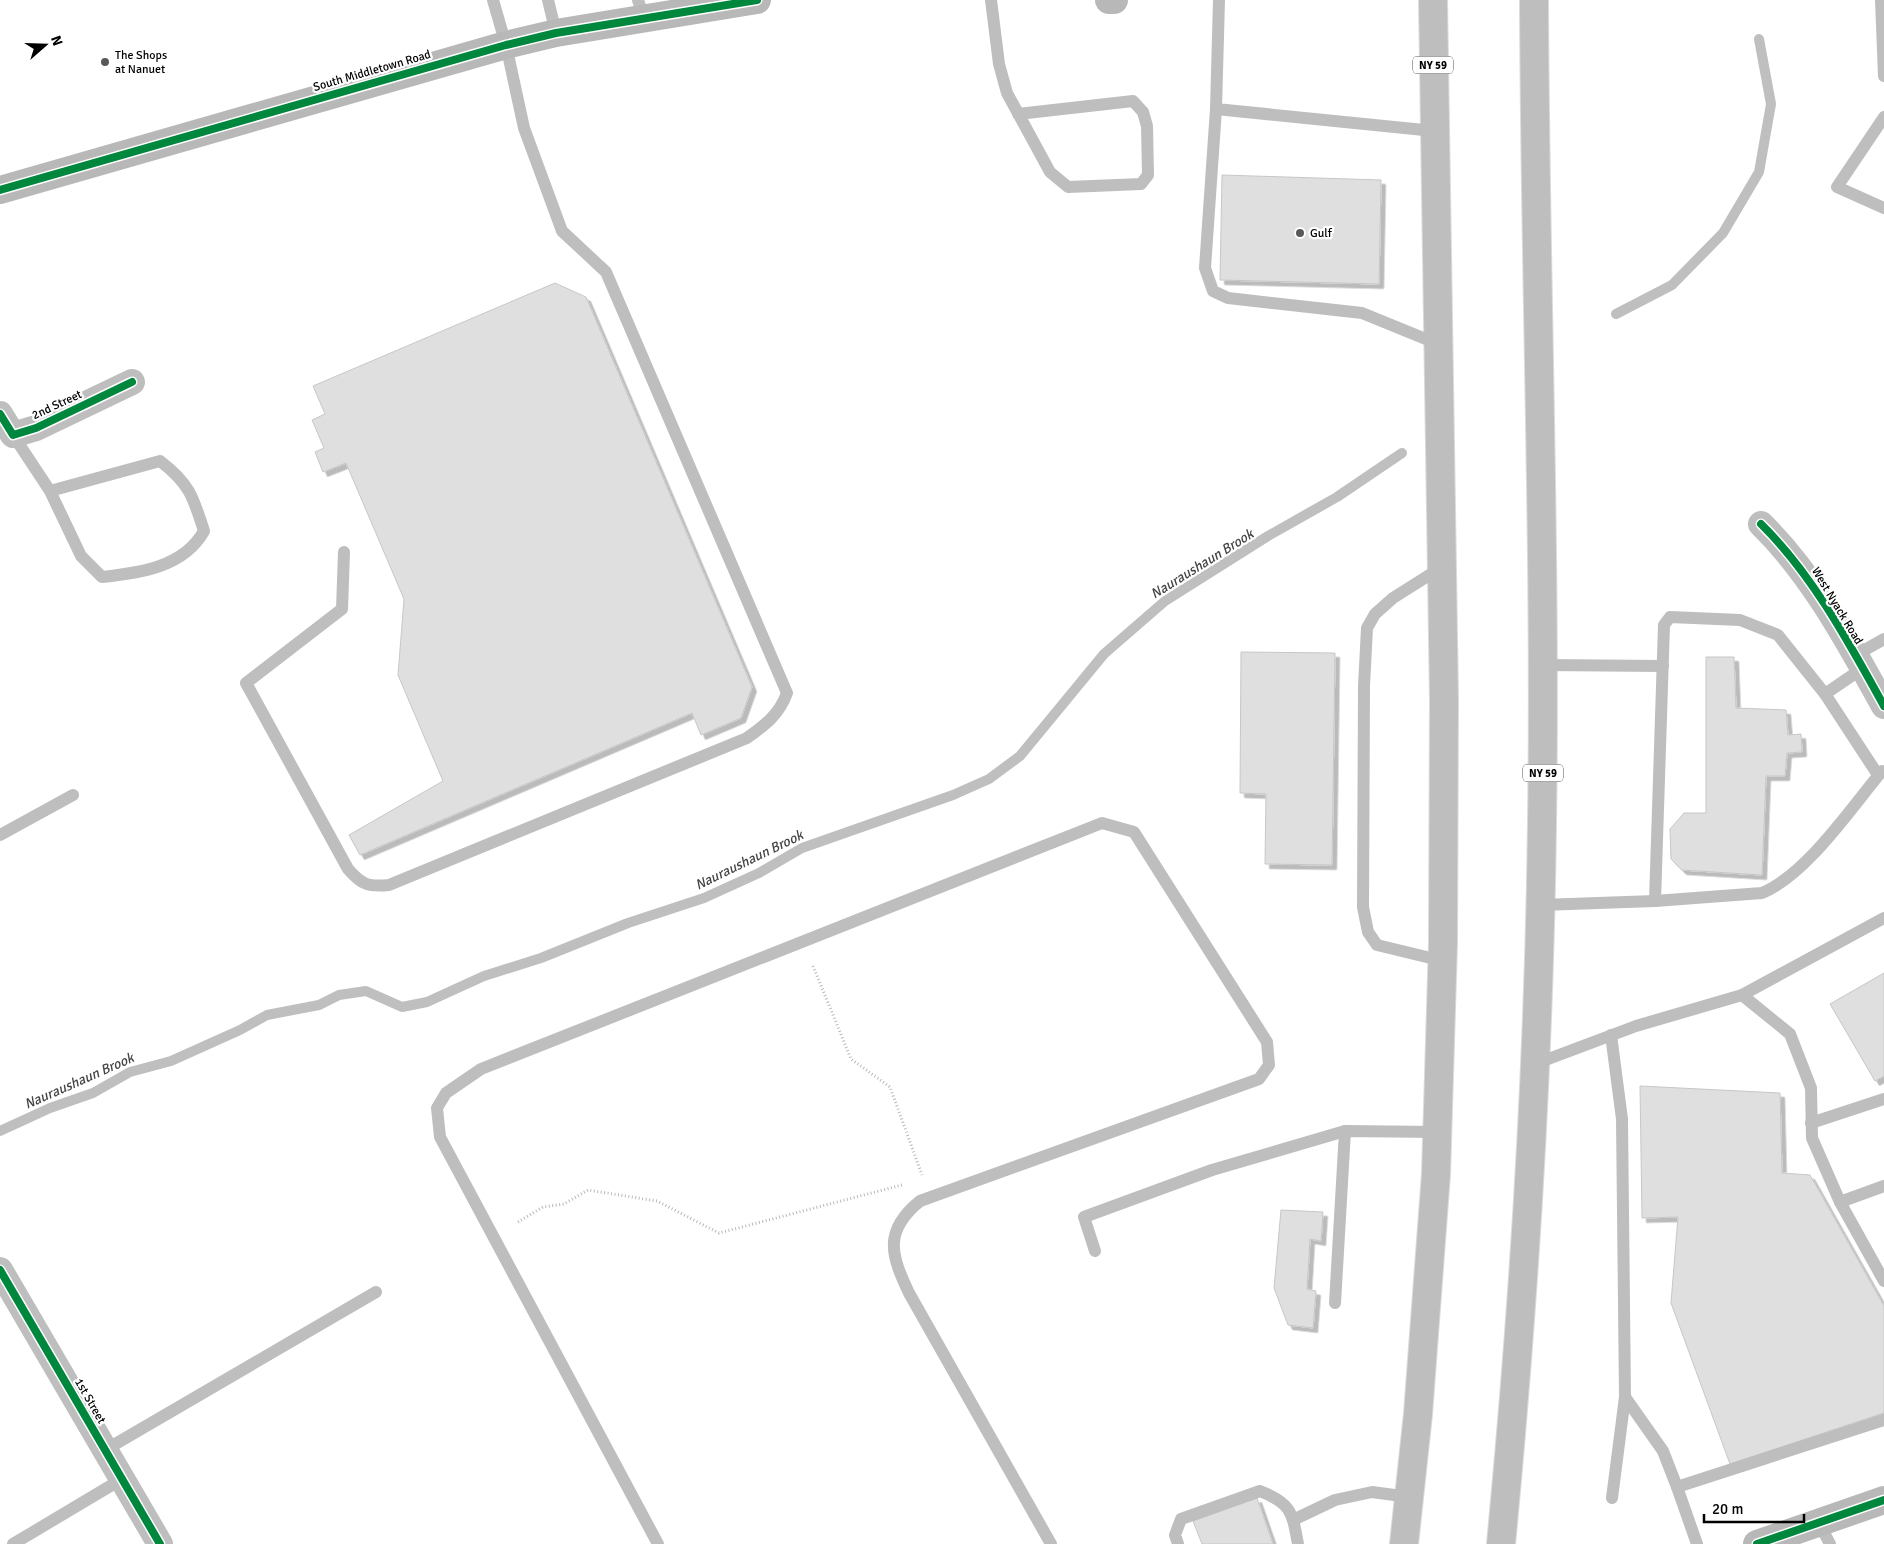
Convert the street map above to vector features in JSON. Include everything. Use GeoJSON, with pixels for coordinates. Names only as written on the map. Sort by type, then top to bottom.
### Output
{"type":"FeatureCollection","features":[{"type":"Feature","properties":{"kind":"main road","name":"NY 59"},"geometry":{"type":"LineString","coordinates":[[1404,1544],[1427,1304],[1438,1132],[1443,961],[1445,812],[1433,0]]}},
{"type":"Feature","properties":{"kind":"main road","name":"NY 59"},"geometry":{"type":"LineString","coordinates":[[1500,1544],[1523,1292],[1536,1064],[1541,905],[1543,665],[1534,0]]}},
{"type":"Feature","properties":{"kind":"street","name":"South Middletown Road"},"geometry":{"type":"LineString","coordinates":[[0,190],[506,44],[556,34],[641,9],[750,0]]}},
{"type":"Feature","properties":{"kind":"street"},"geometry":{"type":"LineString","coordinates":[[1109,0],[1114,0]]}},
{"type":"Feature","properties":{"kind":"street","name":"2nd Street"},"geometry":{"type":"LineString","coordinates":[[6,425],[36,428],[132,382]]}},
{"type":"Feature","properties":{"kind":"street","name":"West Nyack Road"},"geometry":{"type":"LineString","coordinates":[[1761,524],[1782,544],[1804,572],[1884,706]]}},
{"type":"Feature","properties":{"kind":"street","name":"1st Street"},"geometry":{"type":"LineString","coordinates":[[0,1270],[160,1544]]}},
{"type":"Feature","properties":{"kind":"street"},"geometry":{"type":"LineString","coordinates":[[1757,1544],[1824,1533],[1884,1500]]}},
{"type":"Feature","properties":{"kind":"lane"},"geometry":{"type":"LineString","coordinates":[[344,552],[342,609],[246,683],[348,869],[356,878],[370,887],[389,885],[747,738],[768,724],[781,708],[787,693],[606,272],[562,231],[524,128],[506,44],[493,0]]}},
{"type":"Feature","properties":{"kind":"lane"},"geometry":{"type":"LineString","coordinates":[[548,0],[556,34]]}},
{"type":"Feature","properties":{"kind":"lane"},"geometry":{"type":"LineString","coordinates":[[991,0],[999,64],[1006,93],[1050,172],[1068,187],[1141,184],[1148,175],[1146,126],[1143,112],[1133,101],[1018,114]]}},
{"type":"Feature","properties":{"kind":"lane"},"geometry":{"type":"LineString","coordinates":[[1219,0],[1216,109],[1205,268],[1213,291],[1228,298],[1362,313],[1438,344]]}},
{"type":"Feature","properties":{"kind":"lane"},"geometry":{"type":"LineString","coordinates":[[1881,0],[1884,76]]}},
{"type":"Feature","properties":{"kind":"lane"},"geometry":{"type":"LineString","coordinates":[[1216,109],[1434,131]]}},
{"type":"Feature","properties":{"kind":"lane"},"geometry":{"type":"LineString","coordinates":[[1884,118],[1837,187],[1884,208]]}},
{"type":"Feature","properties":{"kind":"lane"},"geometry":{"type":"LineString","coordinates":[[6,425],[50,491],[81,556],[102,577],[143,572],[180,557],[197,542],[204,531],[195,503],[180,476],[160,461],[50,491]]}},
{"type":"Feature","properties":{"kind":"lane"},"geometry":{"type":"LineString","coordinates":[[1442,567],[1393,598],[1375,614],[1367,628],[1364,686],[1363,907],[1368,932],[1377,945],[1443,961]]}},
{"type":"Feature","properties":{"kind":"lane"},"geometry":{"type":"LineString","coordinates":[[1541,905],[1655,901],[1762,893],[1775,888],[1816,850],[1881,772],[1825,694],[1778,635],[1740,620],[1670,617],[1664,625],[1655,901]]}},
{"type":"Feature","properties":{"kind":"lane"},"geometry":{"type":"LineString","coordinates":[[1825,694],[1884,638]]}},
{"type":"Feature","properties":{"kind":"lane"},"geometry":{"type":"LineString","coordinates":[[1543,665],[1663,666]]}},
{"type":"Feature","properties":{"kind":"lane"},"geometry":{"type":"LineString","coordinates":[[0,835],[73,795]]}},
{"type":"Feature","properties":{"kind":"lane"},"geometry":{"type":"LineString","coordinates":[[658,1544],[440,1137],[437,1108],[446,1093],[481,1069],[1102,823],[1134,832],[1267,1042],[1269,1065],[1258,1079],[920,1201],[904,1213],[893,1239],[895,1263],[909,1294],[1051,1544]]}},
{"type":"Feature","properties":{"kind":"lane"},"geometry":{"type":"LineString","coordinates":[[1536,1064],[1611,1035],[1742,994],[1884,918]]}},
{"type":"Feature","properties":{"kind":"lane"},"geometry":{"type":"LineString","coordinates":[[1742,994],[1790,1034],[1811,1088],[1812,1138],[1840,1202],[1884,1281]]}},
{"type":"Feature","properties":{"kind":"lane"},"geometry":{"type":"LineString","coordinates":[[1611,1035],[1622,1119],[1625,1397],[1612,1498]]}},
{"type":"Feature","properties":{"kind":"lane"},"geometry":{"type":"LineString","coordinates":[[1811,1123],[1884,1099]]}},
{"type":"Feature","properties":{"kind":"lane"},"geometry":{"type":"LineString","coordinates":[[1095,1251],[1084,1217],[1212,1170],[1345,1131],[1438,1132]]}},
{"type":"Feature","properties":{"kind":"lane"},"geometry":{"type":"LineString","coordinates":[[1335,1303],[1345,1131]]}},
{"type":"Feature","properties":{"kind":"lane"},"geometry":{"type":"LineString","coordinates":[[1840,1202],[1884,1186]]}},
{"type":"Feature","properties":{"kind":"lane"},"geometry":{"type":"LineString","coordinates":[[105,1450],[376,1292]]}},
{"type":"Feature","properties":{"kind":"lane"},"geometry":{"type":"LineString","coordinates":[[1625,1397],[1663,1451],[1697,1544]]}},
{"type":"Feature","properties":{"kind":"lane"},"geometry":{"type":"LineString","coordinates":[[1677,1487],[1884,1420]]}},
{"type":"Feature","properties":{"kind":"lane"},"geometry":{"type":"LineString","coordinates":[[13,1544],[122,1478]]}},
{"type":"Feature","properties":{"kind":"lane"},"geometry":{"type":"LineString","coordinates":[[1178,1544],[1175,1534],[1181,1519],[1260,1492],[1282,1500],[1293,1520],[1298,1544]]}},
{"type":"Feature","properties":{"kind":"lane"},"geometry":{"type":"LineString","coordinates":[[1293,1520],[1335,1500],[1372,1492],[1410,1497]]}},
{"type":"Feature","properties":{"kind":"path"},"geometry":{"type":"LineString","coordinates":[[813,966],[851,1059],[890,1087],[923,1176]]}},
{"type":"Feature","properties":{"kind":"path"},"geometry":{"type":"LineString","coordinates":[[518,1222],[543,1207],[564,1204],[588,1190],[657,1201],[719,1233],[911,1182]]}},
{"type":"Feature","properties":{"kind":"building"},"geometry":{"type":"Polygon","coordinates":[[[1222,175],[1381,180],[1379,284],[1220,280],[1222,175]]]}},
{"type":"Feature","properties":{"kind":"building"},"geometry":{"type":"Polygon","coordinates":[[[555,283],[586,297],[752,687],[741,718],[701,735],[692,713],[360,855],[349,835],[443,781],[398,675],[404,599],[346,463],[323,472],[315,452],[324,448],[312,420],[325,414],[313,386],[555,283]]]}},
{"type":"Feature","properties":{"kind":"building"},"geometry":{"type":"Polygon","coordinates":[[[1241,652],[1335,653],[1332,865],[1265,864],[1266,794],[1240,793],[1241,652]]]}},
{"type":"Feature","properties":{"kind":"building"},"geometry":{"type":"Polygon","coordinates":[[[1706,657],[1734,657],[1736,708],[1786,710],[1788,735],[1801,734],[1802,752],[1787,753],[1785,776],[1766,776],[1762,875],[1682,870],[1671,859],[1670,829],[1684,813],[1706,813],[1706,657]]]}},
{"type":"Feature","properties":{"kind":"building"},"geometry":{"type":"Polygon","coordinates":[[[1884,973],[1884,1076],[1875,1081],[1830,1004],[1884,973]]]}},
{"type":"Feature","properties":{"kind":"building"},"geometry":{"type":"Polygon","coordinates":[[[1640,1086],[1780,1093],[1782,1173],[1810,1175],[1884,1306],[1884,1413],[1730,1464],[1671,1303],[1678,1217],[1642,1218],[1640,1086]]]}},
{"type":"Feature","properties":{"kind":"building"},"geometry":{"type":"Polygon","coordinates":[[[1281,1210],[1323,1212],[1321,1241],[1310,1239],[1307,1289],[1316,1291],[1313,1328],[1288,1325],[1274,1288],[1281,1210]]]}},
{"type":"Feature","properties":{"kind":"building"},"geometry":{"type":"Polygon","coordinates":[[[1257,1498],[1273,1544],[1202,1544],[1193,1521],[1257,1498]]]}},
{"type":"Feature","properties":{"kind":"waterway","name":"Nauraushaun Brook"},"geometry":{"type":"LineString","coordinates":[[1616,314],[1672,285],[1723,233],[1759,172],[1771,104],[1759,39]]}},
{"type":"Feature","properties":{"kind":"waterway","name":"Nauraushaun Brook"},"geometry":{"type":"LineString","coordinates":[[0,1131],[50,1108],[93,1093],[130,1072],[171,1061],[240,1030],[267,1015],[319,1005],[339,995],[366,991],[402,1007],[427,1002],[484,976],[541,958],[628,923],[704,898],[759,873],[802,848],[953,795],[989,779],[1020,756],[1104,654],[1165,601],[1268,536],[1337,497],[1402,453]]}},
{"type":"Feature","properties":{"kind":"cycle path"},"geometry":{"type":"LineString","coordinates":[[0,190],[506,45],[556,33],[757,0]]}},
{"type":"Feature","properties":{"kind":"cycle path"},"geometry":{"type":"LineString","coordinates":[[0,414],[13,435],[36,428],[132,382]]}},
{"type":"Feature","properties":{"kind":"cycle path"},"geometry":{"type":"LineString","coordinates":[[1761,524],[1780,544],[1814,587],[1884,706]]}},
{"type":"Feature","properties":{"kind":"cycle path"},"geometry":{"type":"LineString","coordinates":[[0,1270],[160,1544]]}},
{"type":"Feature","properties":{"kind":"cycle path"},"geometry":{"type":"LineString","coordinates":[[1757,1544],[1884,1500]]}},
{"type":"Feature","properties":{"kind":"place","name":"The Shops at Nanuet"},"geometry":{"type":"Point","coordinates":[105,62]}},
{"type":"Feature","properties":{"kind":"place","name":"Gulf"},"geometry":{"type":"Point","coordinates":[1300,233]}}]}
